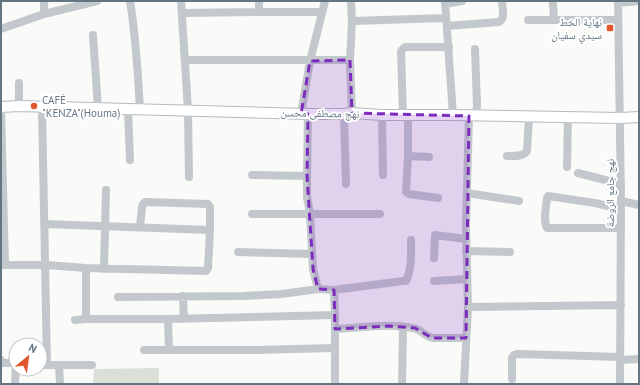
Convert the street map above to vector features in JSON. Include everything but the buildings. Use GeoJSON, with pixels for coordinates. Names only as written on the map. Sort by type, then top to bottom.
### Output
{"type":"FeatureCollection","features":[{"type":"Feature","properties":{"kind":"main road","name":"نهج مصطفى محسن"},"geometry":{"type":"LineString","coordinates":[[1,107],[19,106],[304,114],[348,113],[382,115],[639,117]]}},
{"type":"Feature","properties":{"kind":"street"},"geometry":{"type":"LineString","coordinates":[[44,1],[44,14]]}},
{"type":"Feature","properties":{"kind":"street"},"geometry":{"type":"LineString","coordinates":[[1,29],[44,14],[97,1]]}},
{"type":"Feature","properties":{"kind":"street"},"geometry":{"type":"LineString","coordinates":[[130,1],[138,61],[140,110]]}},
{"type":"Feature","properties":{"kind":"street"},"geometry":{"type":"LineString","coordinates":[[181,1],[188,110],[189,177]]}},
{"type":"Feature","properties":{"kind":"street"},"geometry":{"type":"LineString","coordinates":[[259,1],[259,12]]}},
{"type":"Feature","properties":{"kind":"street"},"geometry":{"type":"LineString","coordinates":[[318,289],[313,269],[304,114],[310,61],[325,1]]}},
{"type":"Feature","properties":{"kind":"street"},"geometry":{"type":"LineString","coordinates":[[346,184],[352,21],[351,1]]}},
{"type":"Feature","properties":{"kind":"street"},"geometry":{"type":"LineString","coordinates":[[453,115],[445,3],[462,1]]}},
{"type":"Feature","properties":{"kind":"street"},"geometry":{"type":"LineString","coordinates":[[352,21],[499,22],[503,17],[502,1]]}},
{"type":"Feature","properties":{"kind":"street"},"geometry":{"type":"LineString","coordinates":[[553,1],[554,20]]}},
{"type":"Feature","properties":{"kind":"street"},"geometry":{"type":"LineString","coordinates":[[618,2],[639,2]]}},
{"type":"Feature","properties":{"kind":"street","name":"نهج جامع الروضة"},"geometry":{"type":"LineString","coordinates":[[618,2],[621,184],[620,384]]}},
{"type":"Feature","properties":{"kind":"street"},"geometry":{"type":"LineString","coordinates":[[182,13],[322,12]]}},
{"type":"Feature","properties":{"kind":"street"},"geometry":{"type":"LineString","coordinates":[[528,20],[618,20]]}},
{"type":"Feature","properties":{"kind":"street"},"geometry":{"type":"LineString","coordinates":[[93,35],[98,109]]}},
{"type":"Feature","properties":{"kind":"street"},"geometry":{"type":"LineString","coordinates":[[438,198],[406,192],[408,156],[401,51],[405,47],[449,47]]}},
{"type":"Feature","properties":{"kind":"street"},"geometry":{"type":"LineString","coordinates":[[464,384],[468,307],[466,251],[467,193],[473,116],[477,105],[476,49]]}},
{"type":"Feature","properties":{"kind":"street"},"geometry":{"type":"LineString","coordinates":[[185,60],[350,60]]}},
{"type":"Feature","properties":{"kind":"street"},"geometry":{"type":"LineString","coordinates":[[19,83],[19,106]]}},
{"type":"Feature","properties":{"kind":"street"},"geometry":{"type":"LineString","coordinates":[[1,107],[3,265],[46,265],[86,268],[206,271],[208,268],[210,230],[210,207],[208,204],[145,202],[142,207],[140,227]]}},
{"type":"Feature","properties":{"kind":"street"},"geometry":{"type":"LineString","coordinates":[[42,107],[46,265],[45,337]]}},
{"type":"Feature","properties":{"kind":"street"},"geometry":{"type":"LineString","coordinates":[[128,110],[130,160]]}},
{"type":"Feature","properties":{"kind":"street"},"geometry":{"type":"LineString","coordinates":[[382,115],[382,175]]}},
{"type":"Feature","properties":{"kind":"street"},"geometry":{"type":"LineString","coordinates":[[508,156],[525,154],[527,151],[529,116]]}},
{"type":"Feature","properties":{"kind":"street"},"geometry":{"type":"LineString","coordinates":[[567,167],[568,117]]}},
{"type":"Feature","properties":{"kind":"street"},"geometry":{"type":"LineString","coordinates":[[408,156],[429,157]]}},
{"type":"Feature","properties":{"kind":"street"},"geometry":{"type":"LineString","coordinates":[[578,172],[621,184]]}},
{"type":"Feature","properties":{"kind":"street"},"geometry":{"type":"LineString","coordinates":[[252,175],[307,176]]}},
{"type":"Feature","properties":{"kind":"street"},"geometry":{"type":"LineString","coordinates":[[104,268],[106,190]]}},
{"type":"Feature","properties":{"kind":"street"},"geometry":{"type":"LineString","coordinates":[[467,193],[519,201]]}},
{"type":"Feature","properties":{"kind":"street"},"geometry":{"type":"LineString","coordinates":[[621,228],[547,228],[545,216],[548,196],[595,203],[639,205]]}},
{"type":"Feature","properties":{"kind":"street"},"geometry":{"type":"LineString","coordinates":[[252,214],[380,214]]}},
{"type":"Feature","properties":{"kind":"street"},"geometry":{"type":"LineString","coordinates":[[44,224],[210,230]]}},
{"type":"Feature","properties":{"kind":"street"},"geometry":{"type":"LineString","coordinates":[[434,258],[436,236],[466,239]]}},
{"type":"Feature","properties":{"kind":"street"},"geometry":{"type":"LineString","coordinates":[[118,297],[244,296],[282,294],[318,289],[334,290],[406,281],[410,264],[411,240]]}},
{"type":"Feature","properties":{"kind":"street"},"geometry":{"type":"LineString","coordinates":[[466,251],[510,252]]}},
{"type":"Feature","properties":{"kind":"street"},"geometry":{"type":"LineString","coordinates":[[238,252],[312,254]]}},
{"type":"Feature","properties":{"kind":"street"},"geometry":{"type":"LineString","coordinates":[[86,268],[86,319]]}},
{"type":"Feature","properties":{"kind":"street"},"geometry":{"type":"LineString","coordinates":[[434,281],[467,279]]}},
{"type":"Feature","properties":{"kind":"street"},"geometry":{"type":"LineString","coordinates":[[334,290],[335,384]]}},
{"type":"Feature","properties":{"kind":"street"},"geometry":{"type":"LineString","coordinates":[[183,296],[184,319]]}},
{"type":"Feature","properties":{"kind":"street"},"geometry":{"type":"LineString","coordinates":[[468,307],[621,305]]}},
{"type":"Feature","properties":{"kind":"street"},"geometry":{"type":"LineString","coordinates":[[75,320],[335,315]]}},
{"type":"Feature","properties":{"kind":"street"},"geometry":{"type":"LineString","coordinates":[[168,319],[169,350]]}},
{"type":"Feature","properties":{"kind":"street"},"geometry":{"type":"LineString","coordinates":[[335,329],[371,326],[403,327],[415,328],[432,338],[466,338]]}},
{"type":"Feature","properties":{"kind":"street"},"geometry":{"type":"LineString","coordinates":[[402,384],[403,327]]}},
{"type":"Feature","properties":{"kind":"street"},"geometry":{"type":"LineString","coordinates":[[144,350],[335,348]]}},
{"type":"Feature","properties":{"kind":"street"},"geometry":{"type":"LineString","coordinates":[[512,379],[512,358],[514,355],[518,354],[639,359]]}},
{"type":"Feature","properties":{"kind":"street"},"geometry":{"type":"LineString","coordinates":[[48,365],[92,365]]}},
{"type":"Feature","properties":{"kind":"street"},"geometry":{"type":"LineString","coordinates":[[60,365],[60,384]]}},
{"type":"Feature","properties":{"kind":"highlighted area"},"geometry":{"type":"Polygon","coordinates":[[[350,60],[352,113],[469,116],[466,338],[432,338],[415,328],[388,326],[335,329],[334,290],[318,289],[313,269],[307,176],[308,114],[301,114],[310,61],[350,60]]]}},
{"type":"Feature","properties":{"kind":"shaded area"},"geometry":{"type":"Polygon","coordinates":[[[159,368],[159,384],[93,384],[94,369],[159,368]]]}},
{"type":"Feature","properties":{"kind":"place","name":"نهاية الخط سيدي سفيان"},"geometry":{"type":"Point","coordinates":[610,28]}},
{"type":"Feature","properties":{"kind":"place","name":"CAFÉ \"KENZA\"(Houma)"},"geometry":{"type":"Point","coordinates":[34,106]}}]}
